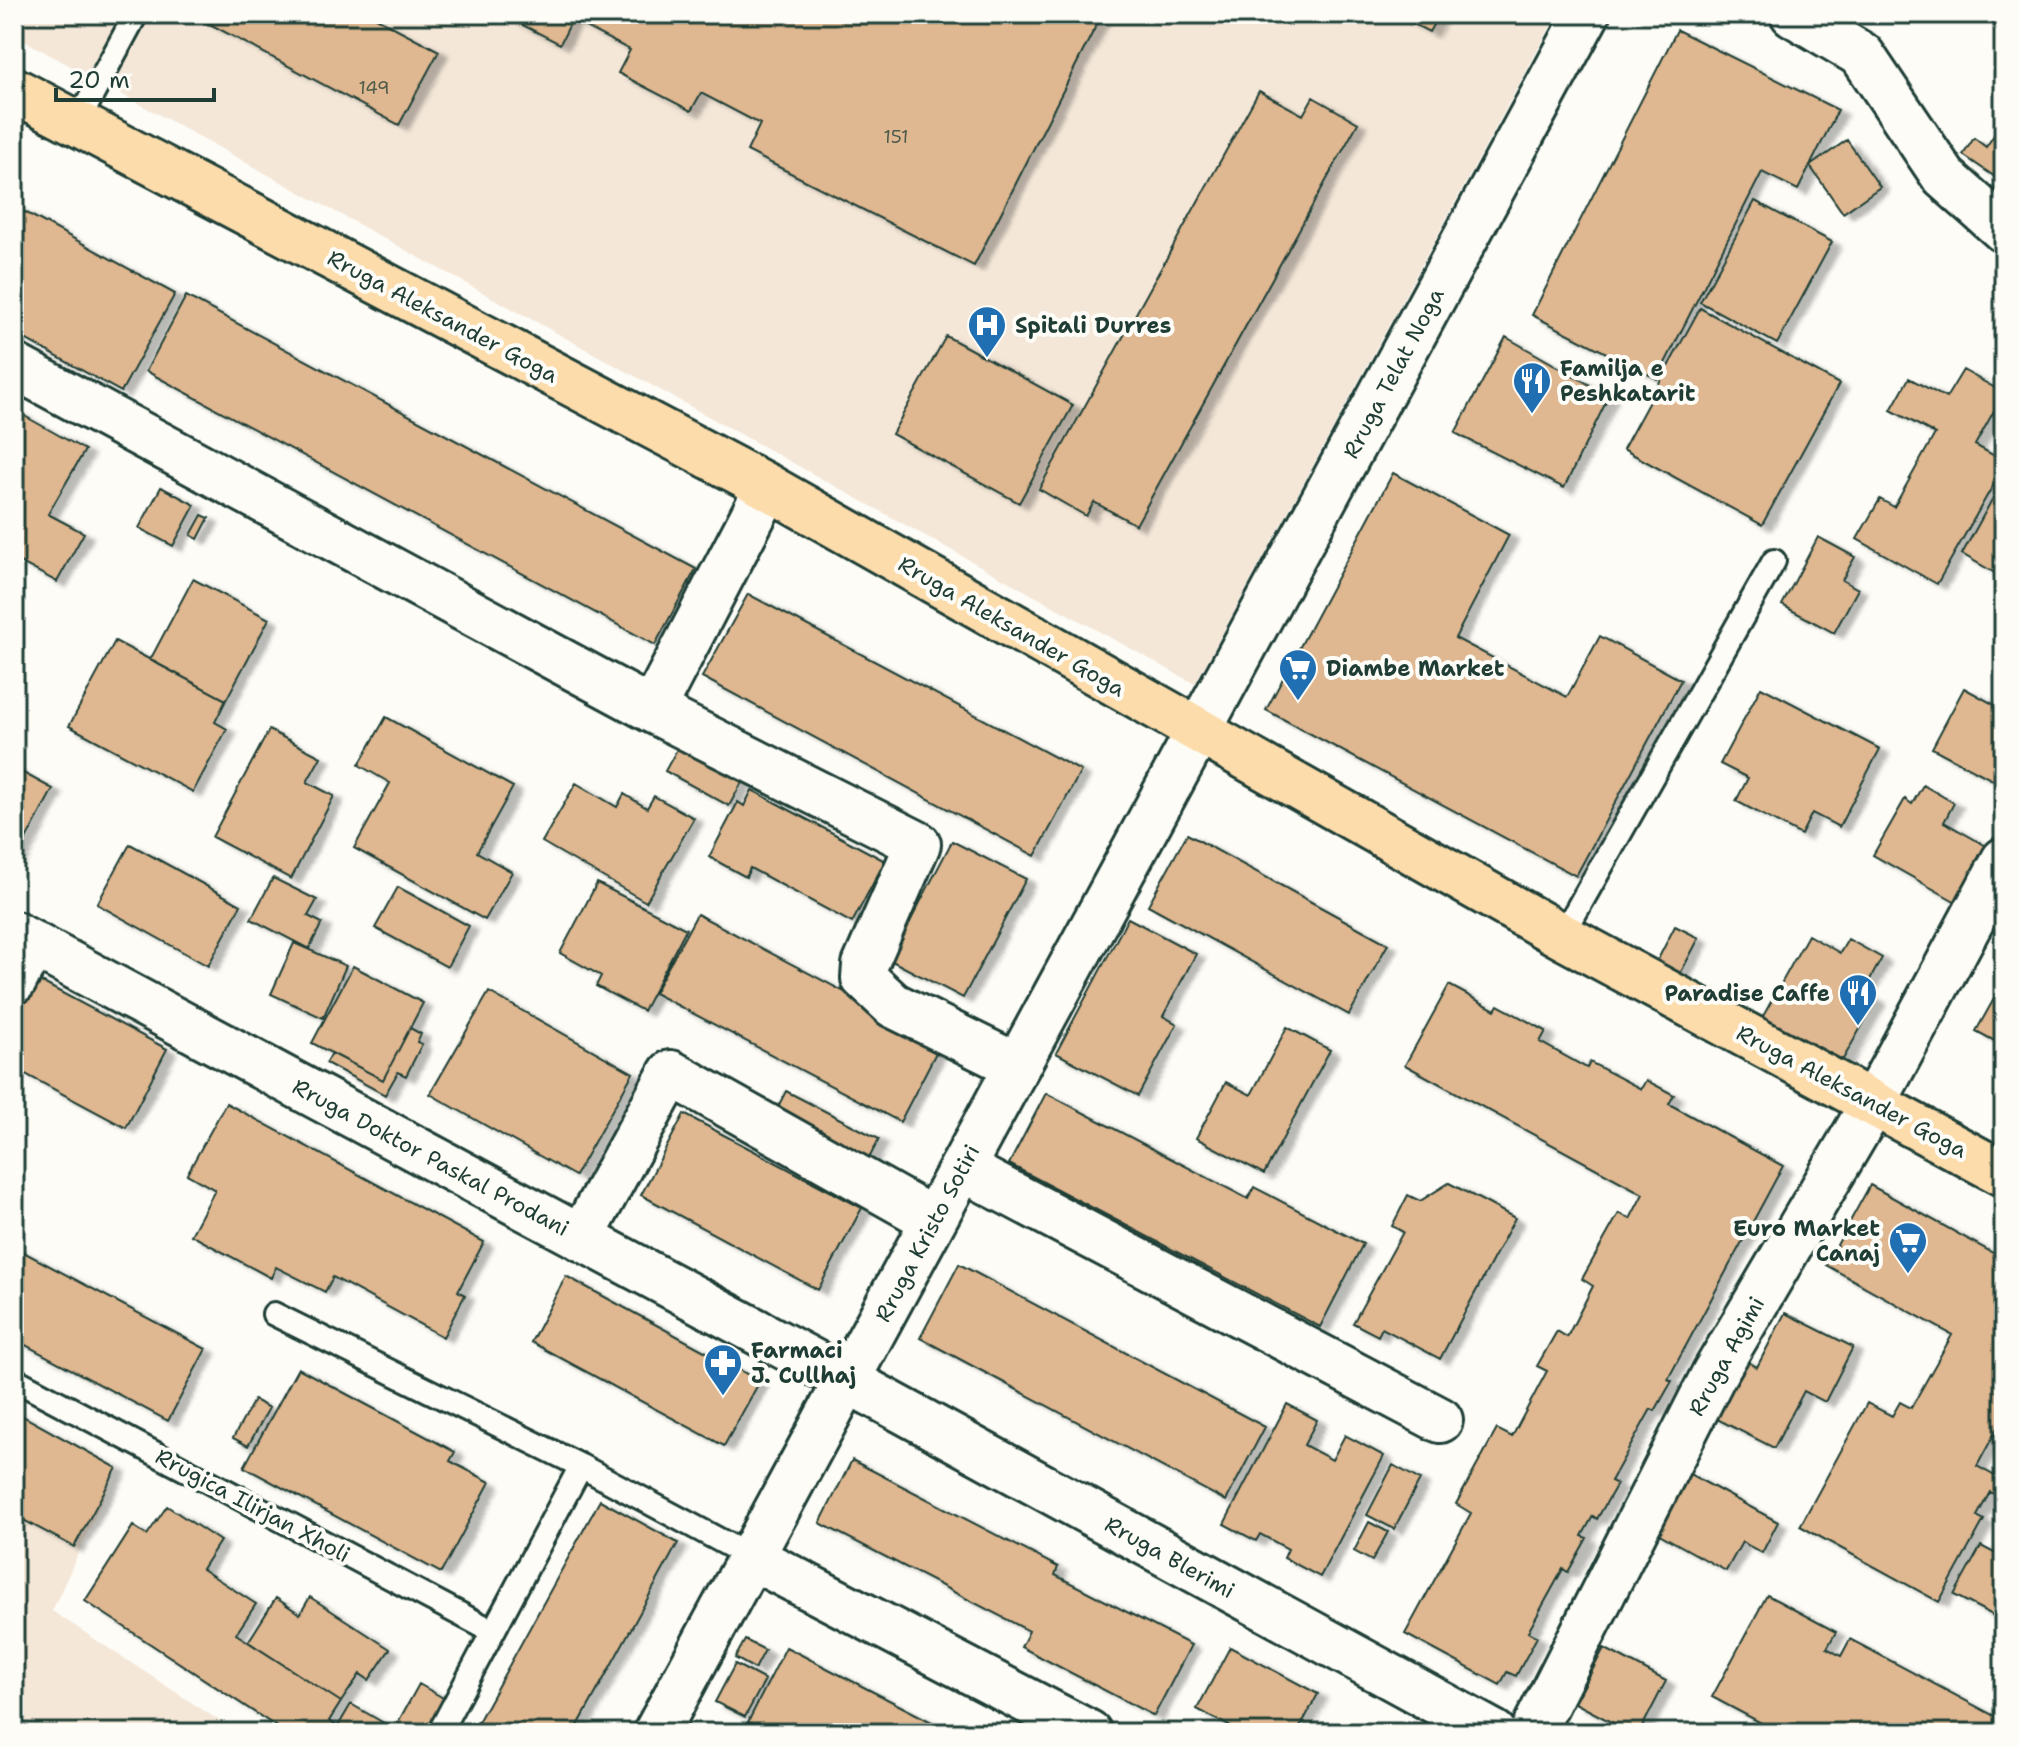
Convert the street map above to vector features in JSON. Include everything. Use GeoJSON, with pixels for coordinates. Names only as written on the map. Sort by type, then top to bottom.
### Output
{"type":"FeatureCollection","features":[{"type":"Feature","properties":{"kind":"main road","name":"Rruga Aleksander Goga"},"geometry":{"type":"LineString","coordinates":[[16,95],[768,487],[1562,936],[2004,1174]]}},
{"type":"Feature","properties":{"kind":"street","name":"Rruga Telat Noga"},"geometry":{"type":"LineString","coordinates":[[1198,732],[1587,14]]}},
{"type":"Feature","properties":{"kind":"street"},"geometry":{"type":"LineString","coordinates":[[1793,14],[1862,55],[1944,177],[2004,230]]}},
{"type":"Feature","properties":{"kind":"street"},"geometry":{"type":"LineString","coordinates":[[14,366],[652,710],[918,844],[865,965],[864,978],[893,1005],[1017,1066]]}},
{"type":"Feature","properties":{"kind":"street"},"geometry":{"type":"LineString","coordinates":[[652,710],[768,487]]}},
{"type":"Feature","properties":{"kind":"street","name":"Rruga Kristo Sotiri"},"geometry":{"type":"LineString","coordinates":[[656,1733],[1198,732]]}},
{"type":"Feature","properties":{"kind":"street","name":"Rruga Agimi"},"geometry":{"type":"LineString","coordinates":[[1532,1733],[1714,1374],[1874,1102],[2004,860]]}},
{"type":"Feature","properties":{"kind":"street","name":"Rruga Doktor Paskal Prodani"},"geometry":{"type":"LineString","coordinates":[[20,953],[581,1238],[847,1380]]}},
{"type":"Feature","properties":{"kind":"street"},"geometry":{"type":"LineString","coordinates":[[581,1238],[671,1073],[933,1220]]}},
{"type":"Feature","properties":{"kind":"street"},"geometry":{"type":"LineString","coordinates":[[962,1168],[1440,1420]]}},
{"type":"Feature","properties":{"kind":"street","name":"Rruga Blerimi"},"geometry":{"type":"LineString","coordinates":[[847,1380],[1494,1733]]}},
{"type":"Feature","properties":{"kind":"street"},"geometry":{"type":"LineString","coordinates":[[751,1557],[1089,1733]]}},
{"type":"Feature","properties":{"kind":"lane"},"geometry":{"type":"LineString","coordinates":[[76,125],[136,14]]}},
{"type":"Feature","properties":{"kind":"lane"},"geometry":{"type":"LineString","coordinates":[[1562,936],[1774,561]]}},
{"type":"Feature","properties":{"kind":"lane"},"geometry":{"type":"LineString","coordinates":[[274,1314],[581,1466],[751,1557]]}},
{"type":"Feature","properties":{"kind":"lane","name":"Rrugica Ilirjan Xholi"},"geometry":{"type":"LineString","coordinates":[[14,1379],[492,1631]]}},
{"type":"Feature","properties":{"kind":"lane"},"geometry":{"type":"LineString","coordinates":[[439,1733],[581,1466]]}},
{"type":"Feature","properties":{"kind":"shaded area","name":"Spitali Durres"},"geometry":{"type":"Polygon","coordinates":[[[14,14],[1557,14],[1195,684],[14,35],[14,14]]]}},
{"type":"Feature","properties":{"kind":"shaded area"},"geometry":{"type":"Polygon","coordinates":[[[14,1411],[117,1468],[52,1611],[238,1733],[14,1733],[14,1411]]]}},
{"type":"Feature","properties":{"kind":"building"},"geometry":{"type":"Polygon","coordinates":[[[191,14],[369,14],[439,51],[399,125],[191,14]]]}},
{"type":"Feature","properties":{"kind":"building","name":"Spitali Durres"},"geometry":{"type":"Polygon","coordinates":[[[501,14],[1083,14],[1093,19],[1096,14],[1101,16],[974,266],[747,151],[760,124],[701,93],[691,111],[618,73],[630,50],[572,20],[560,44],[501,14]]]}},
{"type":"Feature","properties":{"kind":"building"},"geometry":{"type":"Polygon","coordinates":[[[1394,14],[1439,14],[1429,32],[1394,14]]]}},
{"type":"Feature","properties":{"kind":"building"},"geometry":{"type":"Polygon","coordinates":[[[1677,30],[1838,110],[1798,190],[1762,172],[1657,379],[1532,315],[1677,30]]]}},
{"type":"Feature","properties":{"kind":"building"},"geometry":{"type":"Polygon","coordinates":[[[1259,91],[1303,115],[1313,97],[1358,123],[1136,525],[1094,502],[1086,516],[1039,489],[1259,91]]]}},
{"type":"Feature","properties":{"kind":"building"},"geometry":{"type":"Polygon","coordinates":[[[2004,120],[2004,183],[1963,155],[1974,138],[1986,147],[2004,120]]]}},
{"type":"Feature","properties":{"kind":"building"},"geometry":{"type":"Polygon","coordinates":[[[1847,140],[1880,187],[1843,213],[1810,166],[1847,140]]]}},
{"type":"Feature","properties":{"kind":"building"},"geometry":{"type":"Polygon","coordinates":[[[1755,201],[1832,242],[1777,344],[1700,302],[1755,201]]]}},
{"type":"Feature","properties":{"kind":"building"},"geometry":{"type":"Polygon","coordinates":[[[14,206],[175,294],[121,392],[14,333],[14,206]]]}},
{"type":"Feature","properties":{"kind":"building"},"geometry":{"type":"Polygon","coordinates":[[[186,296],[696,569],[655,645],[146,371],[186,296]]]}},
{"type":"Feature","properties":{"kind":"building"},"geometry":{"type":"Polygon","coordinates":[[[1700,308],[1839,384],[1762,525],[1623,449],[1700,308]]]}},
{"type":"Feature","properties":{"kind":"building"},"geometry":{"type":"Polygon","coordinates":[[[946,336],[1073,405],[1019,503],[892,434],[946,336]]]}},
{"type":"Feature","properties":{"kind":"building","name":"Familja e Peshkatarit"},"geometry":{"type":"Polygon","coordinates":[[[1506,337],[1609,396],[1564,488],[1455,433],[1506,337]]]}},
{"type":"Feature","properties":{"kind":"building"},"geometry":{"type":"Polygon","coordinates":[[[1963,370],[2004,393],[1975,445],[2004,461],[2004,466],[1937,584],[1857,539],[1880,499],[1894,507],[1935,434],[1891,410],[1909,378],[1946,398],[1963,370]]]}},
{"type":"Feature","properties":{"kind":"building"},"geometry":{"type":"Polygon","coordinates":[[[14,410],[85,450],[48,514],[84,533],[57,582],[14,559],[14,410]]]}},
{"type":"Feature","properties":{"kind":"building"},"geometry":{"type":"Polygon","coordinates":[[[1393,473],[1509,535],[1455,638],[1567,697],[1600,636],[1681,680],[1576,876],[1266,710],[1393,473]]]}},
{"type":"Feature","properties":{"kind":"building"},"geometry":{"type":"Polygon","coordinates":[[[2004,478],[2004,578],[1962,554],[2004,478]]]}},
{"type":"Feature","properties":{"kind":"building"},"geometry":{"type":"Polygon","coordinates":[[[161,487],[195,505],[173,546],[139,528],[161,487]]]}},
{"type":"Feature","properties":{"kind":"building"},"geometry":{"type":"Polygon","coordinates":[[[202,515],[209,518],[198,539],[191,535],[202,515]]]}},
{"type":"Feature","properties":{"kind":"building"},"geometry":{"type":"Polygon","coordinates":[[[1818,537],[1855,557],[1842,580],[1858,589],[1834,633],[1782,605],[1818,537]]]}},
{"type":"Feature","properties":{"kind":"building"},"geometry":{"type":"Polygon","coordinates":[[[193,579],[269,619],[226,700],[150,660],[193,579]]]}},
{"type":"Feature","properties":{"kind":"building"},"geometry":{"type":"Polygon","coordinates":[[[748,594],[1081,771],[1035,856],[702,677],[748,594]]]}},
{"type":"Feature","properties":{"kind":"building"},"geometry":{"type":"Polygon","coordinates":[[[115,641],[226,700],[215,722],[227,729],[193,792],[69,726],[115,641]]]}},
{"type":"Feature","properties":{"kind":"building"},"geometry":{"type":"Polygon","coordinates":[[[1761,687],[1880,749],[1839,827],[1812,813],[1801,835],[1736,801],[1748,778],[1720,764],[1761,687]]]}},
{"type":"Feature","properties":{"kind":"building"},"geometry":{"type":"Polygon","coordinates":[[[1964,688],[2004,710],[2004,786],[1932,748],[1964,688]]]}},
{"type":"Feature","properties":{"kind":"building"},"geometry":{"type":"Polygon","coordinates":[[[386,717],[513,787],[477,852],[512,872],[485,920],[354,848],[390,783],[359,765],[386,717]]]}},
{"type":"Feature","properties":{"kind":"building"},"geometry":{"type":"Polygon","coordinates":[[[688,729],[752,764],[729,806],[665,771],[688,729]]]}},
{"type":"Feature","properties":{"kind":"building"},"geometry":{"type":"Polygon","coordinates":[[[269,730],[321,757],[307,782],[334,796],[291,879],[212,837],[269,730]]]}},
{"type":"Feature","properties":{"kind":"building"},"geometry":{"type":"Polygon","coordinates":[[[14,768],[53,789],[14,862],[14,768]]]}},
{"type":"Feature","properties":{"kind":"building"},"geometry":{"type":"Polygon","coordinates":[[[576,783],[617,807],[624,794],[647,808],[654,796],[694,818],[646,902],[542,842],[576,783]]]}},
{"type":"Feature","properties":{"kind":"building"},"geometry":{"type":"Polygon","coordinates":[[[1923,785],[1954,803],[1944,822],[1990,848],[1958,903],[1873,855],[1905,799],[1912,804],[1923,785]]]}},
{"type":"Feature","properties":{"kind":"building"},"geometry":{"type":"Polygon","coordinates":[[[752,790],[885,861],[852,923],[750,868],[746,877],[709,857],[738,802],[744,806],[752,790]]]}},
{"type":"Feature","properties":{"kind":"building"},"geometry":{"type":"Polygon","coordinates":[[[1187,834],[1388,944],[1349,1015],[1148,905],[1187,834]]]}},
{"type":"Feature","properties":{"kind":"building"},"geometry":{"type":"Polygon","coordinates":[[[952,841],[1026,879],[963,998],[890,960],[952,841]]]}},
{"type":"Feature","properties":{"kind":"building"},"geometry":{"type":"Polygon","coordinates":[[[130,844],[241,905],[208,966],[97,904],[130,844]]]}},
{"type":"Feature","properties":{"kind":"building"},"geometry":{"type":"Polygon","coordinates":[[[273,878],[317,900],[308,916],[322,923],[309,949],[251,919],[273,878]]]}},
{"type":"Feature","properties":{"kind":"building"},"geometry":{"type":"Polygon","coordinates":[[[597,883],[686,929],[643,1011],[596,986],[601,976],[560,953],[597,883]]]}},
{"type":"Feature","properties":{"kind":"building"},"geometry":{"type":"Polygon","coordinates":[[[398,887],[469,926],[447,967],[375,928],[398,887]]]}},
{"type":"Feature","properties":{"kind":"building"},"geometry":{"type":"Polygon","coordinates":[[[697,914],[941,1043],[900,1122],[654,993],[697,914]]]}},
{"type":"Feature","properties":{"kind":"building"},"geometry":{"type":"Polygon","coordinates":[[[1128,918],[1196,954],[1163,1016],[1177,1024],[1138,1096],[1056,1053],[1128,918]]]}},
{"type":"Feature","properties":{"kind":"building"},"geometry":{"type":"Polygon","coordinates":[[[1675,926],[1699,938],[1680,974],[1657,961],[1675,926]]]}},
{"type":"Feature","properties":{"kind":"building"},"geometry":{"type":"Polygon","coordinates":[[[1808,935],[1840,953],[1848,939],[1882,958],[1863,992],[1877,999],[1841,1063],[1762,1018],[1808,935]]]}},
{"type":"Feature","properties":{"kind":"building"},"geometry":{"type":"Polygon","coordinates":[[[294,943],[346,966],[323,1018],[271,994],[294,943]]]}},
{"type":"Feature","properties":{"kind":"building"},"geometry":{"type":"Polygon","coordinates":[[[353,966],[423,1003],[383,1080],[312,1043],[353,966]]]}},
{"type":"Feature","properties":{"kind":"building"},"geometry":{"type":"Polygon","coordinates":[[[34,978],[167,1049],[126,1128],[14,1068],[14,1016],[34,978]]]}},
{"type":"Feature","properties":{"kind":"building"},"geometry":{"type":"Polygon","coordinates":[[[2004,981],[2004,1046],[1976,1031],[2004,981]]]}},
{"type":"Feature","properties":{"kind":"building"},"geometry":{"type":"Polygon","coordinates":[[[1449,985],[1495,1010],[1498,1005],[1546,1031],[1540,1042],[1587,1068],[1590,1062],[1641,1089],[1646,1080],[1674,1095],[1669,1104],[1783,1166],[1668,1379],[1672,1381],[1655,1411],[1651,1409],[1611,1481],[1617,1484],[1597,1519],[1593,1516],[1582,1536],[1587,1538],[1568,1572],[1563,1569],[1528,1632],[1537,1637],[1516,1676],[1507,1672],[1500,1685],[1405,1634],[1471,1513],[1456,1504],[1497,1429],[1512,1437],[1547,1371],[1537,1366],[1557,1331],[1567,1337],[1593,1286],[1582,1279],[1619,1213],[1630,1219],[1643,1194],[1405,1065],[1449,985]]]}},
{"type":"Feature","properties":{"kind":"building"},"geometry":{"type":"Polygon","coordinates":[[[489,992],[633,1073],[575,1176],[430,1094],[489,992]]]}},
{"type":"Feature","properties":{"kind":"building"},"geometry":{"type":"Polygon","coordinates":[[[1287,1027],[1330,1050],[1264,1174],[1196,1138],[1226,1082],[1251,1095],[1287,1027]]]}},
{"type":"Feature","properties":{"kind":"building"},"geometry":{"type":"Polygon","coordinates":[[[410,1028],[421,1034],[417,1042],[422,1044],[406,1076],[398,1072],[385,1095],[326,1063],[332,1053],[383,1080],[410,1028]]]}},
{"type":"Feature","properties":{"kind":"building"},"geometry":{"type":"Polygon","coordinates":[[[786,1091],[879,1139],[864,1168],[771,1120],[786,1091]]]}},
{"type":"Feature","properties":{"kind":"building"},"geometry":{"type":"Polygon","coordinates":[[[1046,1093],[1248,1199],[1254,1187],[1363,1244],[1320,1327],[1009,1164],[1046,1093]]]}},
{"type":"Feature","properties":{"kind":"building"},"geometry":{"type":"Polygon","coordinates":[[[226,1103],[484,1242],[458,1291],[465,1295],[443,1337],[333,1277],[325,1292],[276,1267],[271,1278],[191,1235],[215,1190],[187,1174],[226,1103]]]}},
{"type":"Feature","properties":{"kind":"building"},"geometry":{"type":"Polygon","coordinates":[[[684,1114],[862,1208],[818,1290],[641,1195],[684,1114]]]}},
{"type":"Feature","properties":{"kind":"building"},"geometry":{"type":"Polygon","coordinates":[[[1449,1183],[1515,1218],[1440,1359],[1382,1328],[1378,1336],[1353,1323],[1403,1232],[1392,1226],[1408,1195],[1420,1201],[1449,1183]]]}},
{"type":"Feature","properties":{"kind":"building"},"geometry":{"type":"Polygon","coordinates":[[[1870,1185],[2004,1259],[2004,1416],[1977,1466],[2004,1483],[1997,1496],[1990,1492],[1977,1516],[1984,1520],[1939,1602],[1800,1526],[1867,1403],[1892,1416],[1900,1402],[1911,1408],[1952,1335],[1826,1265],[1870,1185]]]}},
{"type":"Feature","properties":{"kind":"building"},"geometry":{"type":"Polygon","coordinates":[[[14,1247],[206,1349],[168,1421],[14,1339],[14,1247]]]}},
{"type":"Feature","properties":{"kind":"building"},"geometry":{"type":"Polygon","coordinates":[[[959,1264],[1265,1427],[1226,1501],[920,1338],[959,1264]]]}},
{"type":"Feature","properties":{"kind":"building"},"geometry":{"type":"Polygon","coordinates":[[[566,1276],[760,1381],[724,1446],[531,1342],[566,1276]]]}},
{"type":"Feature","properties":{"kind":"building"},"geometry":{"type":"Polygon","coordinates":[[[1785,1313],[1853,1347],[1825,1402],[1804,1391],[1774,1448],[1711,1416],[1742,1358],[1757,1367],[1785,1313]]]}},
{"type":"Feature","properties":{"kind":"building"},"geometry":{"type":"Polygon","coordinates":[[[298,1368],[455,1452],[450,1461],[490,1482],[441,1573],[244,1467],[298,1368]]]}},
{"type":"Feature","properties":{"kind":"building"},"geometry":{"type":"Polygon","coordinates":[[[254,1400],[269,1408],[248,1446],[233,1438],[254,1400]]]}},
{"type":"Feature","properties":{"kind":"building"},"geometry":{"type":"Polygon","coordinates":[[[1287,1404],[1317,1420],[1304,1445],[1332,1460],[1345,1435],[1384,1456],[1320,1577],[1284,1558],[1288,1549],[1260,1534],[1256,1541],[1224,1524],[1287,1404]]]}},
{"type":"Feature","properties":{"kind":"building"},"geometry":{"type":"Polygon","coordinates":[[[14,1411],[117,1468],[74,1547],[14,1515],[14,1411]]]}},
{"type":"Feature","properties":{"kind":"building"},"geometry":{"type":"Polygon","coordinates":[[[852,1460],[1058,1567],[1055,1575],[1191,1645],[1154,1716],[1021,1647],[1029,1631],[820,1523],[852,1460]]]}},
{"type":"Feature","properties":{"kind":"building"},"geometry":{"type":"Polygon","coordinates":[[[1393,1465],[1420,1480],[1394,1529],[1367,1515],[1393,1465]]]}},
{"type":"Feature","properties":{"kind":"building"},"geometry":{"type":"Polygon","coordinates":[[[1686,1472],[1778,1522],[1762,1553],[1742,1542],[1726,1571],[1654,1531],[1686,1472]]]}},
{"type":"Feature","properties":{"kind":"building"},"geometry":{"type":"Polygon","coordinates":[[[600,1500],[678,1543],[574,1733],[472,1733],[600,1500]]]}},
{"type":"Feature","properties":{"kind":"building"},"geometry":{"type":"Polygon","coordinates":[[[167,1506],[220,1541],[202,1569],[256,1604],[236,1634],[341,1702],[329,1721],[338,1727],[334,1733],[286,1733],[85,1601],[133,1526],[147,1535],[167,1506]]]}},
{"type":"Feature","properties":{"kind":"building"},"geometry":{"type":"Polygon","coordinates":[[[1369,1522],[1388,1532],[1372,1561],[1354,1551],[1369,1522]]]}},
{"type":"Feature","properties":{"kind":"building"},"geometry":{"type":"Polygon","coordinates":[[[1981,1546],[2004,1558],[2004,1621],[1954,1595],[1981,1546]]]}},
{"type":"Feature","properties":{"kind":"building"},"geometry":{"type":"Polygon","coordinates":[[[1767,1595],[1836,1632],[1827,1648],[1841,1656],[1850,1639],[2004,1721],[2004,1733],[1780,1733],[1712,1697],[1767,1595]]]}},
{"type":"Feature","properties":{"kind":"building"},"geometry":{"type":"Polygon","coordinates":[[[310,1597],[390,1649],[369,1680],[360,1674],[341,1702],[248,1642],[276,1598],[300,1614],[310,1597]]]}},
{"type":"Feature","properties":{"kind":"building"},"geometry":{"type":"Polygon","coordinates":[[[745,1640],[765,1650],[755,1669],[735,1658],[745,1640]]]}},
{"type":"Feature","properties":{"kind":"building"},"geometry":{"type":"Polygon","coordinates":[[[786,1647],[953,1733],[770,1733],[748,1722],[786,1647]]]}},
{"type":"Feature","properties":{"kind":"building"},"geometry":{"type":"Polygon","coordinates":[[[1230,1647],[1318,1694],[1297,1733],[1242,1733],[1197,1709],[1230,1647]]]}},
{"type":"Feature","properties":{"kind":"building"},"geometry":{"type":"Polygon","coordinates":[[[1604,1648],[1666,1681],[1639,1733],[1632,1733],[1575,1703],[1604,1648]]]}},
{"type":"Feature","properties":{"kind":"building"},"geometry":{"type":"Polygon","coordinates":[[[735,1664],[765,1680],[745,1717],[715,1702],[735,1664]]]}},
{"type":"Feature","properties":{"kind":"building"},"geometry":{"type":"Polygon","coordinates":[[[419,1684],[452,1703],[435,1733],[392,1733],[419,1684]]]}},
{"type":"Feature","properties":{"kind":"building"},"geometry":{"type":"Polygon","coordinates":[[[351,1704],[394,1729],[392,1733],[334,1733],[351,1704]]]}},
{"type":"Feature","properties":{"kind":"place","name":"Spitali Durres"},"geometry":{"type":"Point","coordinates":[987,359]}},
{"type":"Feature","properties":{"kind":"place","name":"Familja e Peshkatarit"},"geometry":{"type":"Point","coordinates":[1532,415]}},
{"type":"Feature","properties":{"kind":"place","name":"Diambe Market"},"geometry":{"type":"Point","coordinates":[1298,702]}},
{"type":"Feature","properties":{"kind":"place","name":"Paradise Caffe"},"geometry":{"type":"Point","coordinates":[1858,1027]}},
{"type":"Feature","properties":{"kind":"place","name":"Euro Market Canaj"},"geometry":{"type":"Point","coordinates":[1908,1275]}},
{"type":"Feature","properties":{"kind":"place","name":"Farmaci J. Cullhaj"},"geometry":{"type":"Point","coordinates":[723,1397]}}]}
